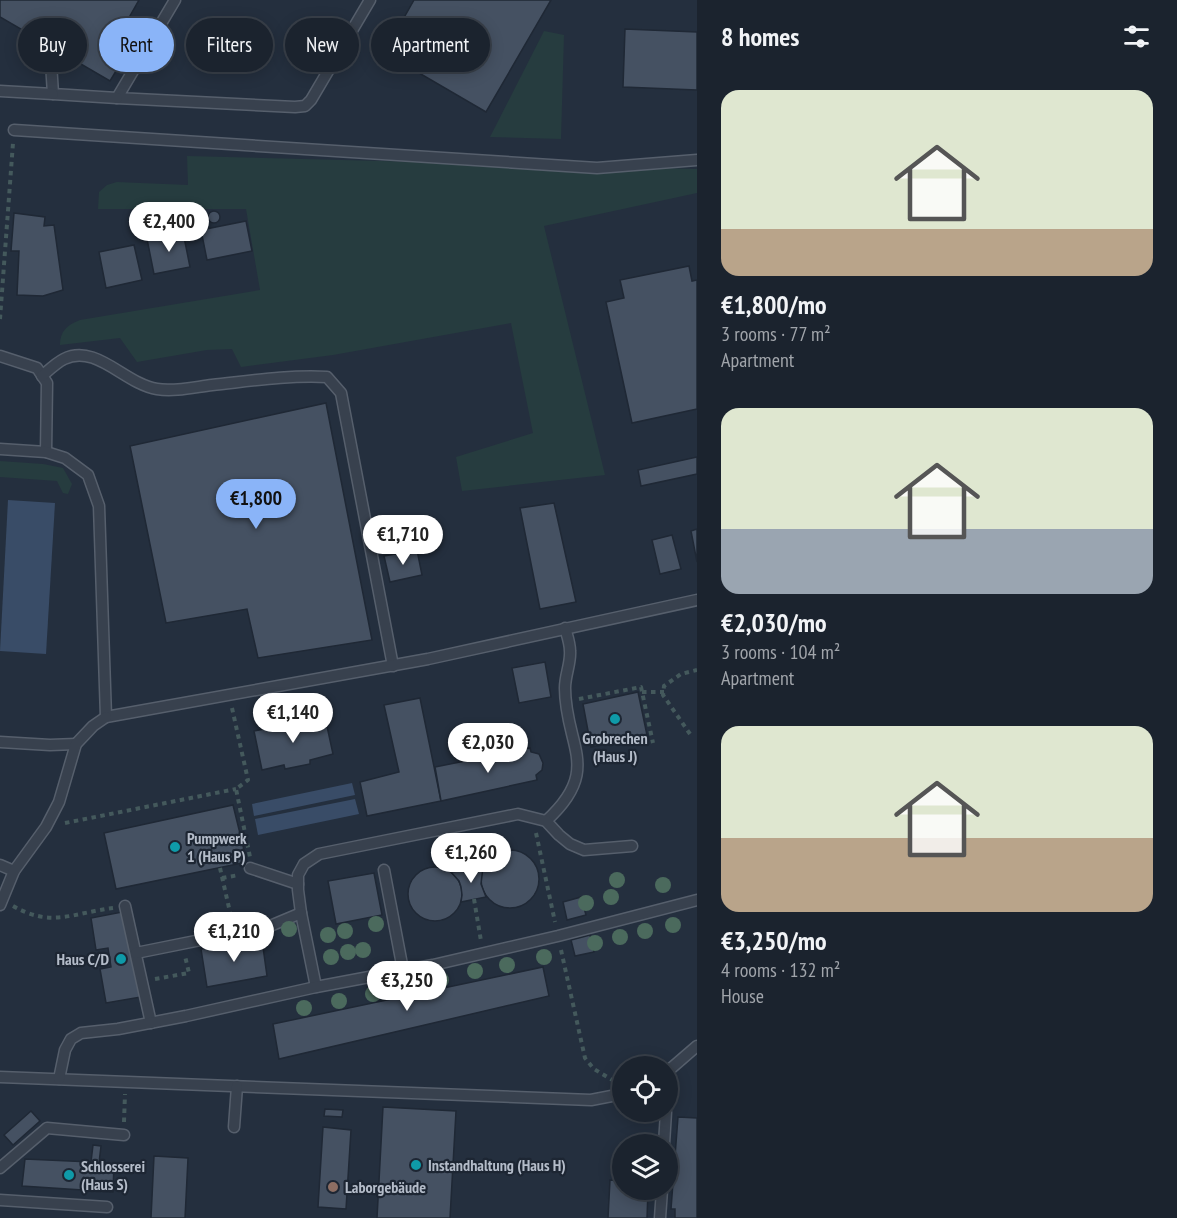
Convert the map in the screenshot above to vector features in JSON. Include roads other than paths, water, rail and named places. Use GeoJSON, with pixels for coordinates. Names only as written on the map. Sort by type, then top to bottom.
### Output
{"type":"FeatureCollection","features":[{"type":"Feature","properties":{"kind":"lane"},"geometry":{"type":"LineString","coordinates":[[117,98],[175,0]]}},
{"type":"Feature","properties":{"kind":"lane"},"geometry":{"type":"LineString","coordinates":[[0,91],[305,106],[311,100],[370,0]]}},
{"type":"Feature","properties":{"kind":"lane"},"geometry":{"type":"LineString","coordinates":[[52,72],[53,94]]}},
{"type":"Feature","properties":{"kind":"lane"},"geometry":{"type":"LineString","coordinates":[[14,130],[597,168],[697,160]]}},
{"type":"Feature","properties":{"kind":"lane"},"geometry":{"type":"LineString","coordinates":[[42,376],[56,364],[80,354],[90,356],[133,381],[157,389],[188,388],[300,375],[327,377],[341,393],[393,666]]}},
{"type":"Feature","properties":{"kind":"lane"},"geometry":{"type":"LineString","coordinates":[[0,356],[37,368],[47,383],[46,452]]}},
{"type":"Feature","properties":{"kind":"lane"},"geometry":{"type":"LineString","coordinates":[[0,449],[46,452],[65,458],[88,475],[99,506],[106,717]]}},
{"type":"Feature","properties":{"kind":"lane"},"geometry":{"type":"LineString","coordinates":[[0,902],[14,871],[46,827],[59,802],[76,744],[93,726],[106,717],[393,666],[697,600]]}},
{"type":"Feature","properties":{"kind":"lane"},"geometry":{"type":"LineString","coordinates":[[546,821],[556,812],[568,795],[576,779],[578,759],[566,702],[565,687],[570,651],[565,628]]}},
{"type":"Feature","properties":{"kind":"lane"},"geometry":{"type":"LineString","coordinates":[[0,742],[76,744]]}},
{"type":"Feature","properties":{"kind":"lane"},"geometry":{"type":"LineString","coordinates":[[316,987],[301,913],[298,874],[304,864],[319,854],[518,814],[546,821],[570,844],[584,850],[632,846]]}},
{"type":"Feature","properties":{"kind":"lane"},"geometry":{"type":"LineString","coordinates":[[0,865],[14,871]]}},
{"type":"Feature","properties":{"kind":"lane"},"geometry":{"type":"LineString","coordinates":[[250,868],[298,884]]}},
{"type":"Feature","properties":{"kind":"lane"},"geometry":{"type":"LineString","coordinates":[[384,870],[403,970]]}},
{"type":"Feature","properties":{"kind":"lane"},"geometry":{"type":"LineString","coordinates":[[59,1079],[65,1050],[71,1039],[81,1033],[151,1023],[483,953],[697,900]]}},
{"type":"Feature","properties":{"kind":"lane"},"geometry":{"type":"LineString","coordinates":[[125,906],[151,1023]]}},
{"type":"Feature","properties":{"kind":"lane"},"geometry":{"type":"LineString","coordinates":[[136,953],[270,926],[301,913]]}},
{"type":"Feature","properties":{"kind":"lane"},"geometry":{"type":"LineString","coordinates":[[678,1062],[697,1046]]}},
{"type":"Feature","properties":{"kind":"lane"},"geometry":{"type":"LineString","coordinates":[[0,1077],[591,1100],[612,1096]]}},
{"type":"Feature","properties":{"kind":"lane"},"geometry":{"type":"LineString","coordinates":[[234,1127],[237,1086]]}},
{"type":"Feature","properties":{"kind":"lane"},"geometry":{"type":"LineString","coordinates":[[0,1168],[47,1128],[124,1135]]}},
{"type":"Feature","properties":{"kind":"lane"},"geometry":{"type":"LineString","coordinates":[[0,1200],[107,1207]]}},
{"type":"Feature","properties":{"kind":"lane"},"geometry":{"type":"LineString","coordinates":[[660,1218],[661,1200]]}},
{"type":"Feature","properties":{"kind":"water"},"geometry":{"type":"Polygon","coordinates":[[[8,500],[55,503],[46,654],[0,651],[8,500]]]}},
{"type":"Feature","properties":{"kind":"water"},"geometry":{"type":"Polygon","coordinates":[[[352,783],[355,795],[254,816],[252,804],[352,783]]]}},
{"type":"Feature","properties":{"kind":"water"},"geometry":{"type":"Polygon","coordinates":[[[355,799],[359,814],[258,835],[255,819],[355,799]]]}},
{"type":"Feature","properties":{"kind":"place","name":"Grobrechen (Haus J)"},"geometry":{"type":"Point","coordinates":[615,719]}},
{"type":"Feature","properties":{"kind":"place","name":"Pumpwerk 1 (Haus P)"},"geometry":{"type":"Point","coordinates":[175,847]}},
{"type":"Feature","properties":{"kind":"place","name":"Haus C/D"},"geometry":{"type":"Point","coordinates":[121,959]}},
{"type":"Feature","properties":{"kind":"place","name":"Instandhaltung (Haus H)"},"geometry":{"type":"Point","coordinates":[416,1165]}},
{"type":"Feature","properties":{"kind":"place","name":"Schlosserei (Haus S)"},"geometry":{"type":"Point","coordinates":[69,1175]}},
{"type":"Feature","properties":{"kind":"place","name":"Laborgebäude"},"geometry":{"type":"Point","coordinates":[333,1187]}}]}
